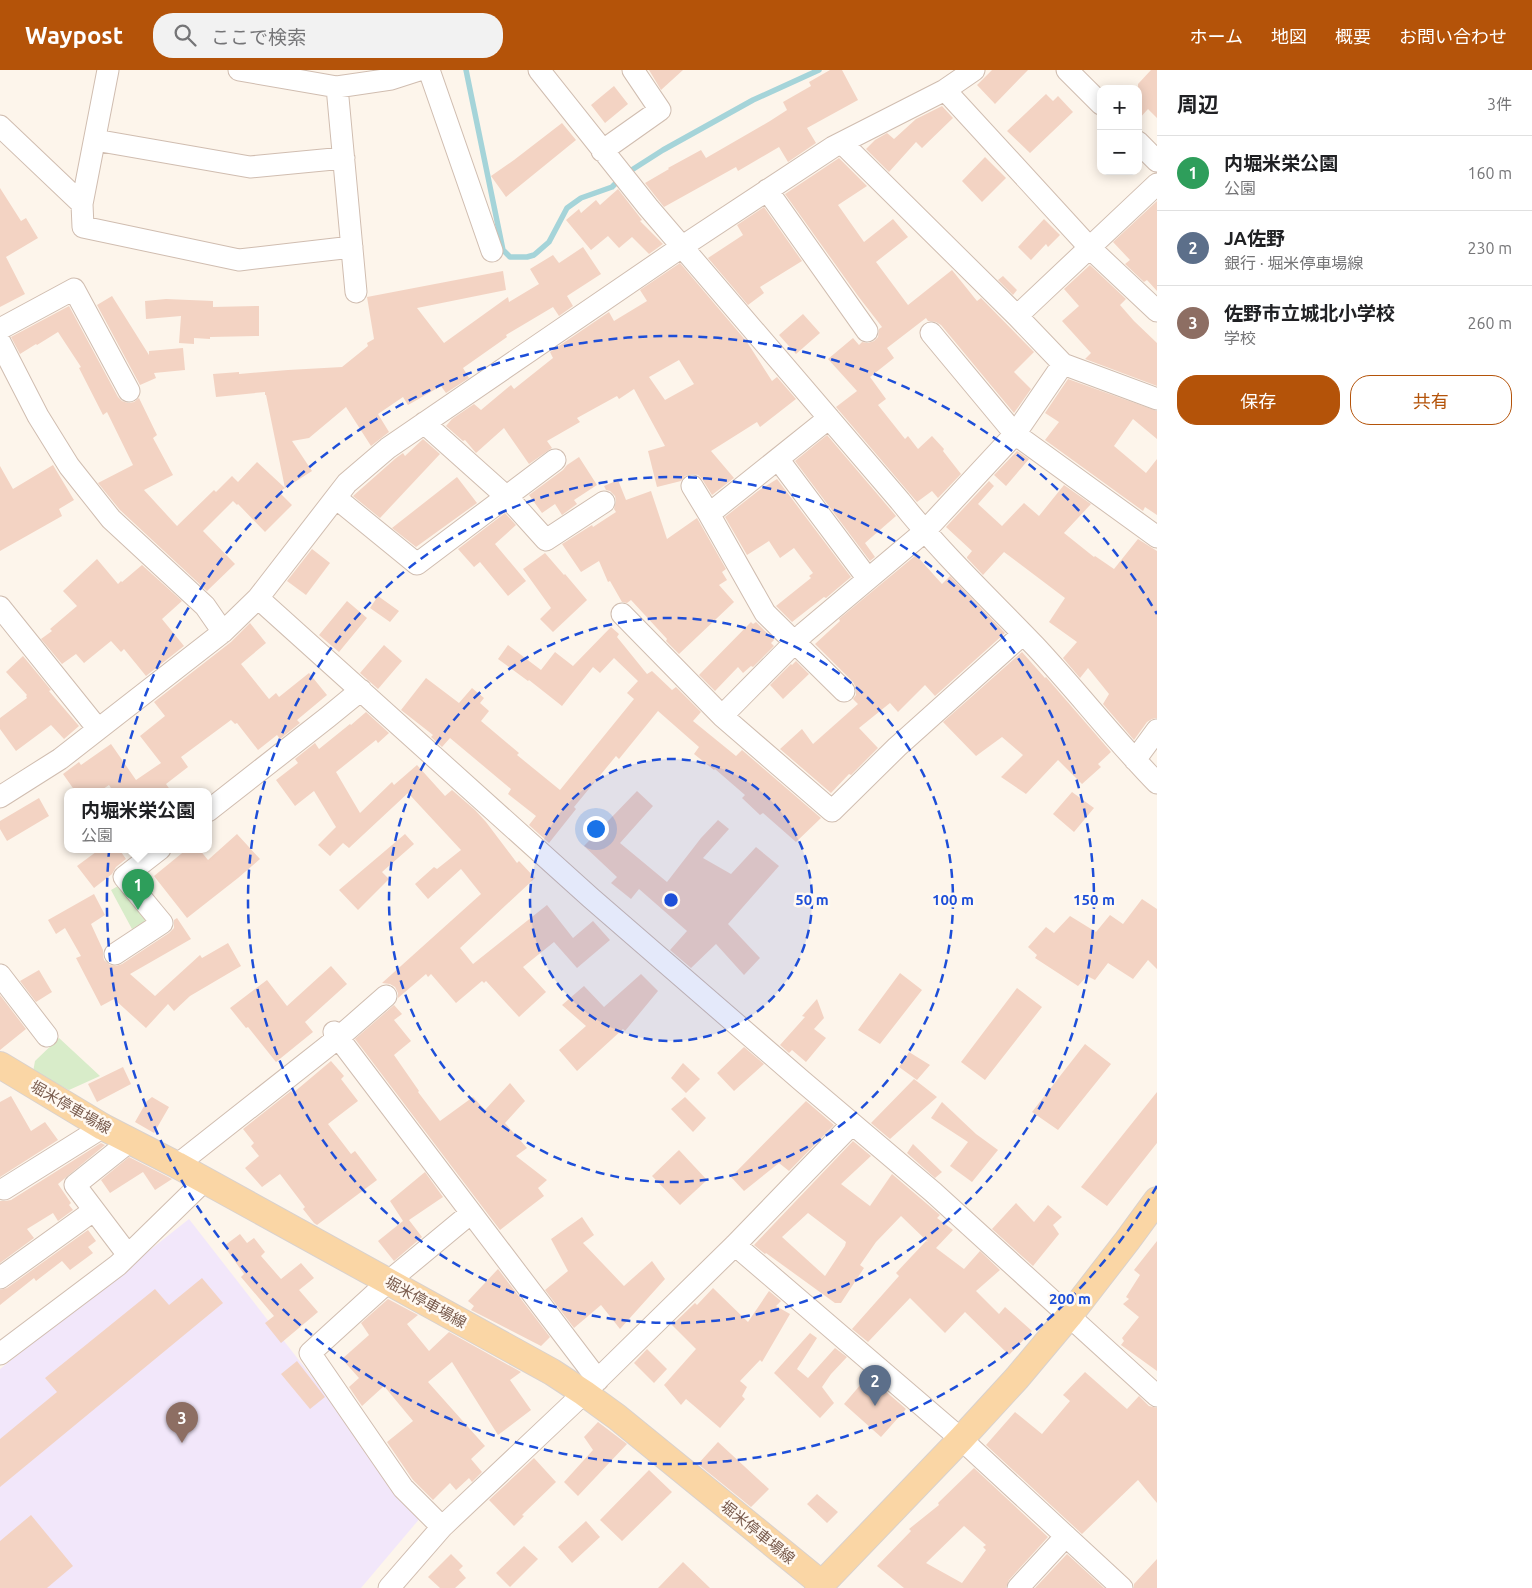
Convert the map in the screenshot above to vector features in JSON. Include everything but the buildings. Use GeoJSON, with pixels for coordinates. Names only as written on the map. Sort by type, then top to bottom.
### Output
{"type":"FeatureCollection","features":[{"type":"Feature","properties":{"kind":"main road","name":"堀米停車場線"},"geometry":{"type":"LineString","coordinates":[[0,1065],[103,1127],[177,1165],[552,1372],[591,1387],[677,1465],[822,1587],[1017,1378],[1069,1316],[1157,1200]]}},
{"type":"Feature","properties":{"kind":"street"},"geometry":{"type":"LineString","coordinates":[[108,70],[82,204],[82,227],[239,260],[352,247]]}},
{"type":"Feature","properties":{"kind":"street"},"geometry":{"type":"LineString","coordinates":[[239,70],[337,87],[389,74],[419,70]]}},
{"type":"Feature","properties":{"kind":"street"},"geometry":{"type":"LineString","coordinates":[[429,70],[492,251]]}},
{"type":"Feature","properties":{"kind":"street"},"geometry":{"type":"LineString","coordinates":[[539,70],[602,151],[924,532],[1023,634],[1157,783]]}},
{"type":"Feature","properties":{"kind":"street"},"geometry":{"type":"LineString","coordinates":[[602,151],[660,110],[633,70]]}},
{"type":"Feature","properties":{"kind":"street"},"geometry":{"type":"LineString","coordinates":[[0,797],[60,759],[223,632],[258,598],[348,483],[388,448],[768,190],[842,143],[945,90],[974,70]]}},
{"type":"Feature","properties":{"kind":"street"},"geometry":{"type":"LineString","coordinates":[[1067,70],[1097,100]]}},
{"type":"Feature","properties":{"kind":"street"},"geometry":{"type":"LineString","coordinates":[[337,87],[356,292]]}},
{"type":"Feature","properties":{"kind":"street"},"geometry":{"type":"LineString","coordinates":[[945,90],[1090,248],[1157,311]]}},
{"type":"Feature","properties":{"kind":"street"},"geometry":{"type":"LineString","coordinates":[[0,126],[82,204]]}},
{"type":"Feature","properties":{"kind":"street"},"geometry":{"type":"LineString","coordinates":[[94,140],[250,167],[344,158]]}},
{"type":"Feature","properties":{"kind":"street"},"geometry":{"type":"LineString","coordinates":[[842,143],[1017,316],[1062,364],[1157,399]]}},
{"type":"Feature","properties":{"kind":"street"},"geometry":{"type":"LineString","coordinates":[[1142,146],[1157,162]]}},
{"type":"Feature","properties":{"kind":"street"},"geometry":{"type":"LineString","coordinates":[[1017,316],[1157,184]]}},
{"type":"Feature","properties":{"kind":"street"},"geometry":{"type":"LineString","coordinates":[[768,190],[868,331]]}},
{"type":"Feature","properties":{"kind":"street"},"geometry":{"type":"LineString","coordinates":[[0,329],[74,289],[129,391]]}},
{"type":"Feature","properties":{"kind":"street"},"geometry":{"type":"LineString","coordinates":[[931,333],[1015,434],[1157,537]]}},
{"type":"Feature","properties":{"kind":"street"},"geometry":{"type":"LineString","coordinates":[[3,354],[68,466],[110,519],[205,606],[223,632]]}},
{"type":"Feature","properties":{"kind":"street"},"geometry":{"type":"LineString","coordinates":[[722,716],[804,633],[924,532],[1015,434],[1062,364]]}},
{"type":"Feature","properties":{"kind":"street"},"geometry":{"type":"LineString","coordinates":[[709,514],[829,418]]}},
{"type":"Feature","properties":{"kind":"street"},"geometry":{"type":"LineString","coordinates":[[424,423],[506,497],[546,540],[604,502]]}},
{"type":"Feature","properties":{"kind":"street"},"geometry":{"type":"LineString","coordinates":[[778,459],[868,579]]}},
{"type":"Feature","properties":{"kind":"street"},"geometry":{"type":"LineString","coordinates":[[336,498],[417,564],[555,460]]}},
{"type":"Feature","properties":{"kind":"street"},"geometry":{"type":"LineString","coordinates":[[692,486],[764,613],[844,691]]}},
{"type":"Feature","properties":{"kind":"street"},"geometry":{"type":"LineString","coordinates":[[258,598],[591,898],[933,1192],[1157,1396]]}},
{"type":"Feature","properties":{"kind":"street"},"geometry":{"type":"LineString","coordinates":[[0,607],[98,729]]}},
{"type":"Feature","properties":{"kind":"street"},"geometry":{"type":"LineString","coordinates":[[622,614],[722,716],[832,811],[898,747],[1023,634]]}},
{"type":"Feature","properties":{"kind":"street"},"geometry":{"type":"LineString","coordinates":[[212,808],[361,690]]}},
{"type":"Feature","properties":{"kind":"street"},"geometry":{"type":"LineString","coordinates":[[1135,760],[1157,730]]}},
{"type":"Feature","properties":{"kind":"street"},"geometry":{"type":"LineString","coordinates":[[116,954],[162,923],[124,877],[155,853]]}},
{"type":"Feature","properties":{"kind":"street"},"geometry":{"type":"LineString","coordinates":[[0,975],[47,1036]]}},
{"type":"Feature","properties":{"kind":"street"},"geometry":{"type":"LineString","coordinates":[[177,1165],[386,996]]}},
{"type":"Feature","properties":{"kind":"street"},"geometry":{"type":"LineString","coordinates":[[336,1035],[471,1214],[591,1387]]}},
{"type":"Feature","properties":{"kind":"street"},"geometry":{"type":"LineString","coordinates":[[389,1588],[442,1527],[591,1387],[735,1245],[852,1124]]}},
{"type":"Feature","properties":{"kind":"street"},"geometry":{"type":"LineString","coordinates":[[4,1188],[103,1127]]}},
{"type":"Feature","properties":{"kind":"street"},"geometry":{"type":"LineString","coordinates":[[128,1255],[75,1185],[130,1141]]}},
{"type":"Feature","properties":{"kind":"street"},"geometry":{"type":"LineString","coordinates":[[0,1354],[118,1265],[204,1181]]}},
{"type":"Feature","properties":{"kind":"street"},"geometry":{"type":"LineString","coordinates":[[0,1278],[93,1211]]}},
{"type":"Feature","properties":{"kind":"street"},"geometry":{"type":"LineString","coordinates":[[442,1527],[403,1488],[310,1353],[389,1282],[471,1214]]}},
{"type":"Feature","properties":{"kind":"street"},"geometry":{"type":"LineString","coordinates":[[735,1245],[961,1439],[1122,1588]]}},
{"type":"Feature","properties":{"kind":"street"},"geometry":{"type":"LineString","coordinates":[[1018,1588],[1066,1536]]}},
{"type":"Feature","properties":{"kind":"shaded area"},"geometry":{"type":"Polygon","coordinates":[[[189,1219],[421,1517],[361,1588],[0,1588],[0,1369],[189,1219]]]}},
{"type":"Feature","properties":{"kind":"green space"},"geometry":{"type":"Polygon","coordinates":[[[134,877],[158,901],[151,918],[132,929],[111,890],[134,877]]]}},
{"type":"Feature","properties":{"kind":"green space"},"geometry":{"type":"Polygon","coordinates":[[[59,1038],[100,1076],[69,1090],[33,1072],[35,1061],[59,1038]]]}},
{"type":"Feature","properties":{"kind":"waterway"},"geometry":{"type":"LineString","coordinates":[[466,70],[503,250],[510,257],[534,255],[549,242],[567,208],[581,198],[612,187],[620,179]]}},
{"type":"Feature","properties":{"kind":"waterway"},"geometry":{"type":"LineString","coordinates":[[627,173],[663,150],[753,100],[819,70]]}},
{"type":"Feature","properties":{"kind":"place","name":"内堀米栄公園"},"geometry":{"type":"Point","coordinates":[138,910]}},
{"type":"Feature","properties":{"kind":"place","name":"JA佐野"},"geometry":{"type":"Point","coordinates":[875,1406]}},
{"type":"Feature","properties":{"kind":"place","name":"佐野市立城北小学校"},"geometry":{"type":"Point","coordinates":[182,1443]}}]}
